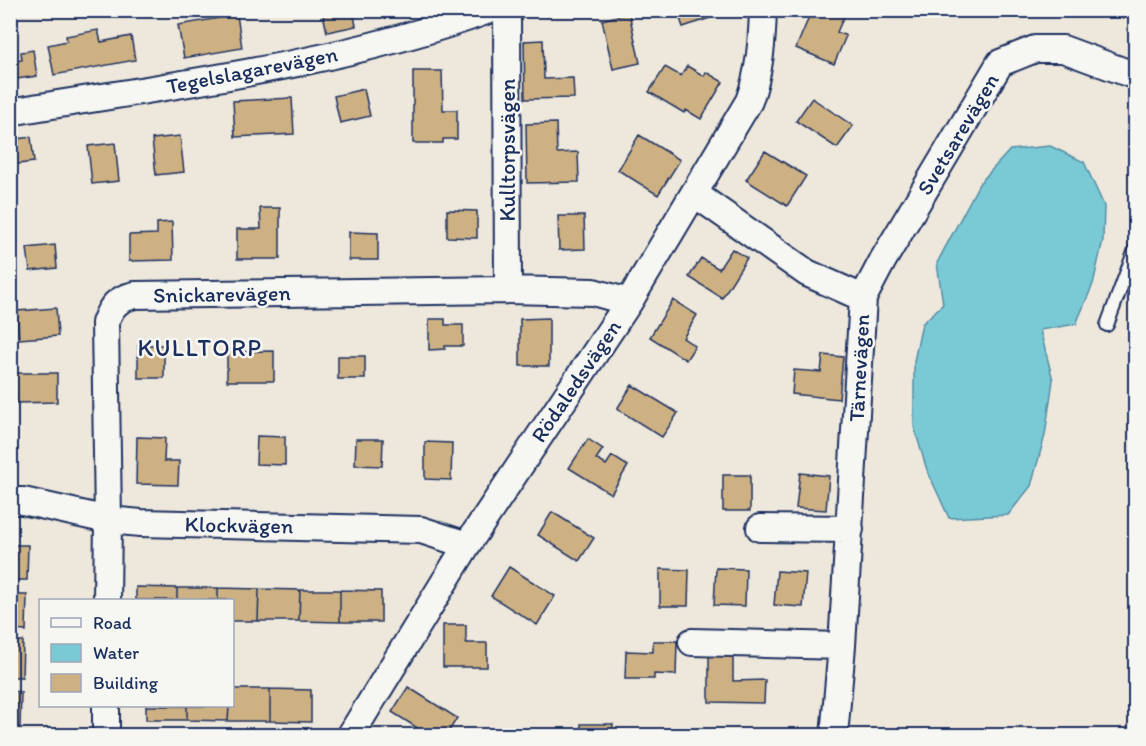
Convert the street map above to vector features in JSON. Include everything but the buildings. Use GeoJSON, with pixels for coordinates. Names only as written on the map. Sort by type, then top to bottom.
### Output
{"type":"FeatureCollection","features":[{"type":"Feature","properties":{"kind":"street","name":"Tegelslagarevägen"},"geometry":{"type":"LineString","coordinates":[[10,112],[311,62],[437,29],[489,10]]}},
{"type":"Feature","properties":{"kind":"street","name":"Kulltorpsvägen"},"geometry":{"type":"LineString","coordinates":[[507,10],[508,290]]}},
{"type":"Feature","properties":{"kind":"street","name":"Rödaledsvägen"},"geometry":{"type":"LineString","coordinates":[[350,735],[467,544],[629,302],[749,101],[756,83],[762,49],[763,10]]}},
{"type":"Feature","properties":{"kind":"street","name":"Svetsarevägen"},"geometry":{"type":"LineString","coordinates":[[863,298],[883,260],[1000,63],[1035,50],[1063,49],[1136,76]]}},
{"type":"Feature","properties":{"kind":"street","name":"Tärnevägen"},"geometry":{"type":"LineString","coordinates":[[695,194],[807,273],[863,298],[850,529],[834,735]]}},
{"type":"Feature","properties":{"kind":"street","name":"Snickarevägen"},"geometry":{"type":"LineString","coordinates":[[107,599],[105,322],[114,304],[124,297],[508,290],[593,292],[629,302]]}},
{"type":"Feature","properties":{"kind":"street","name":"Klockvägen"},"geometry":{"type":"LineString","coordinates":[[10,501],[23,501],[108,519],[141,523],[421,530],[467,544]]}},
{"type":"Feature","properties":{"kind":"street"},"geometry":{"type":"LineString","coordinates":[[760,528],[850,529]]}},
{"type":"Feature","properties":{"kind":"street"},"geometry":{"type":"LineString","coordinates":[[692,642],[842,646]]}},
{"type":"Feature","properties":{"kind":"street"},"geometry":{"type":"LineString","coordinates":[[106,707],[108,735]]}},
{"type":"Feature","properties":{"kind":"lane"},"geometry":{"type":"LineString","coordinates":[[1107,325],[1136,247]]}},
{"type":"Feature","properties":{"kind":"water"},"geometry":{"type":"Polygon","coordinates":[[[1050,146],[1084,162],[1104,206],[1103,240],[1093,284],[1076,324],[1040,330],[1053,380],[1045,435],[1031,486],[1008,515],[949,518],[927,470],[914,427],[914,361],[922,324],[943,304],[937,263],[979,184],[1010,150],[1050,146]]]}},
{"type":"Feature","properties":{"kind":"district","name":"KULLTORP"},"geometry":{"type":"Point","coordinates":[200,347]}}]}
